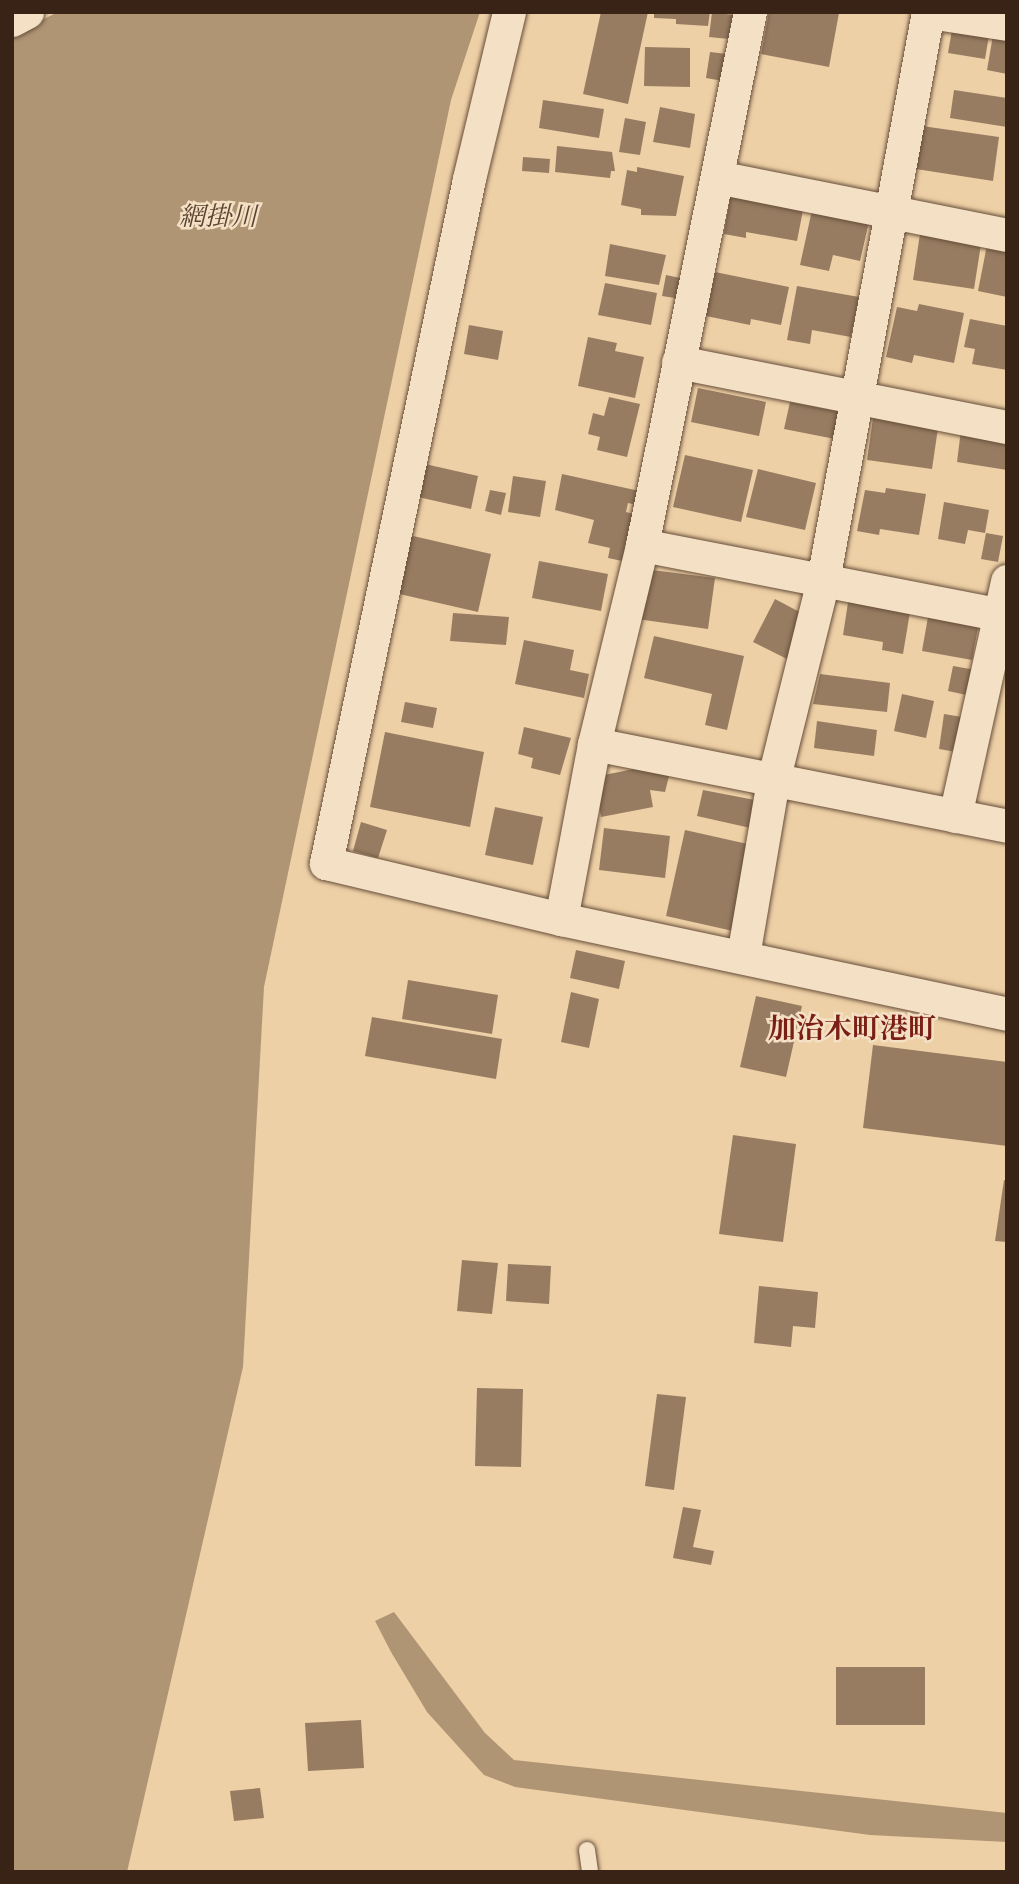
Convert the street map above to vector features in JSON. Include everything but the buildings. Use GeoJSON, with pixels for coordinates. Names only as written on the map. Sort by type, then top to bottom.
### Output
{"type":"FeatureCollection","features":[{"type":"Feature","properties":{"kind":"street"},"geometry":{"type":"LineString","coordinates":[[12,20],[27,12]]}},
{"type":"Feature","properties":{"kind":"street"},"geometry":{"type":"LineString","coordinates":[[509,12],[469,179],[326,863],[561,919],[1007,1014]]}},
{"type":"Feature","properties":{"kind":"street"},"geometry":{"type":"LineString","coordinates":[[561,919],[594,744],[642,545],[750,12]]}},
{"type":"Feature","properties":{"kind":"street"},"geometry":{"type":"LineString","coordinates":[[743,956],[773,781],[823,580],[929,12],[1007,24]]}},
{"type":"Feature","properties":{"kind":"street"},"geometry":{"type":"LineString","coordinates":[[717,177],[1007,235]]}},
{"type":"Feature","properties":{"kind":"street"},"geometry":{"type":"LineString","coordinates":[[678,362],[858,395],[1007,427]]}},
{"type":"Feature","properties":{"kind":"street"},"geometry":{"type":"LineString","coordinates":[[642,545],[1003,615]]}},
{"type":"Feature","properties":{"kind":"street"},"geometry":{"type":"LineString","coordinates":[[955,817],[1003,615],[1007,581]]}},
{"type":"Feature","properties":{"kind":"street"},"geometry":{"type":"LineString","coordinates":[[594,744],[1007,826]]}},
{"type":"Feature","properties":{"kind":"lane"},"geometry":{"type":"LineString","coordinates":[[587,1850],[590,1872]]}},
{"type":"Feature","properties":{"kind":"water","name":"網掛川"},"geometry":{"type":"Polygon","coordinates":[[[58,12],[480,12],[451,100],[264,987],[243,1367],[127,1872],[12,1872],[12,35],[58,12]]]}},
{"type":"Feature","properties":{"kind":"water"},"geometry":{"type":"Polygon","coordinates":[[[394,1612],[485,1733],[514,1760],[1007,1813],[1007,1842],[870,1835],[515,1787],[484,1775],[427,1712],[375,1621],[394,1612]]]}},
{"type":"Feature","properties":{"kind":"district","name":"加治木町港町"},"geometry":{"type":"Point","coordinates":[852,1029]}}]}
